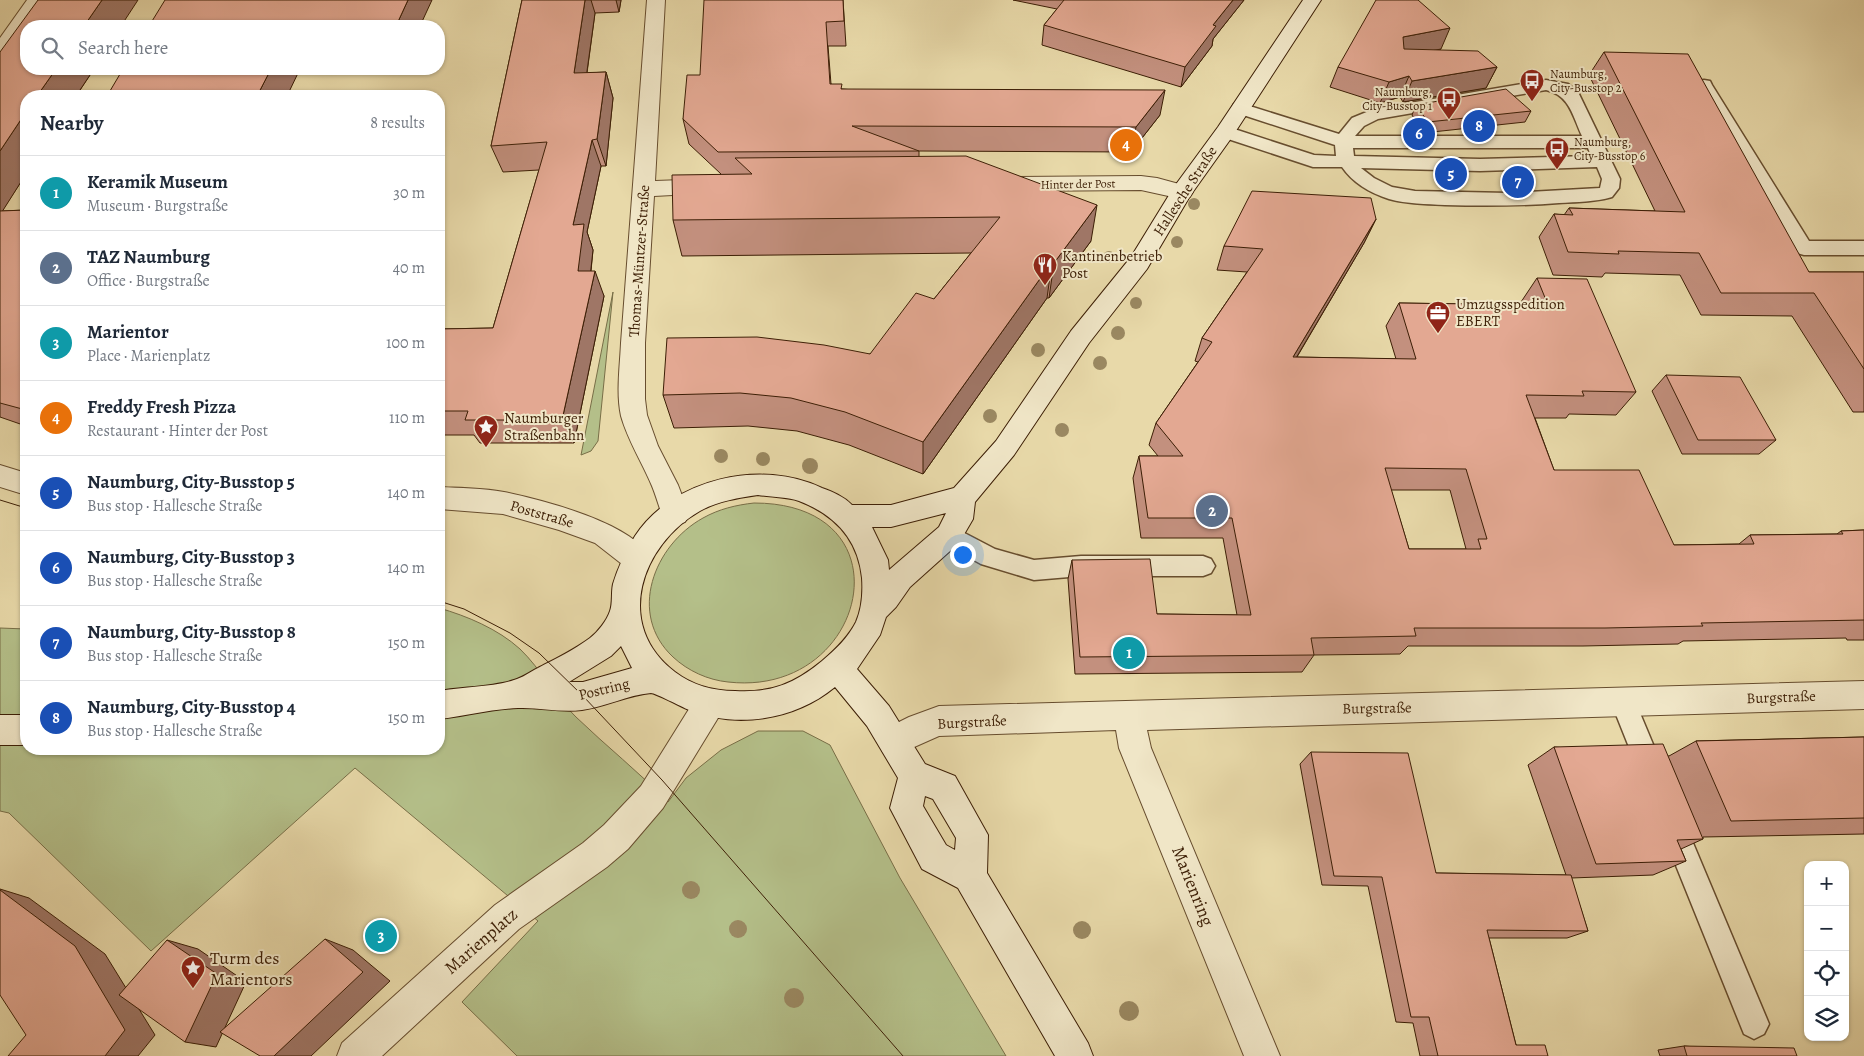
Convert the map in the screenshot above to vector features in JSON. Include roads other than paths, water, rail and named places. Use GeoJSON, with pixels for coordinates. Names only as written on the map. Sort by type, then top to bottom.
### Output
{"type":"FeatureCollection","features":[{"type":"Feature","properties":{"kind":"street"},"geometry":{"type":"LineString","coordinates":[[22,20],[36,0]]}},
{"type":"Feature","properties":{"kind":"street","name":"Thomas-Müntzer-Straße"},"geometry":{"type":"LineString","coordinates":[[656,0],[633,343],[633,406],[645,447],[665,485],[675,514]]}},
{"type":"Feature","properties":{"kind":"street","name":"Hallesche Straße"},"geometry":{"type":"LineString","coordinates":[[962,498],[1005,448],[1080,337],[1139,263],[1182,192],[1312,0]]}},
{"type":"Feature","properties":{"kind":"street"},"geometry":{"type":"LineString","coordinates":[[0,52],[20,23]]}},
{"type":"Feature","properties":{"kind":"street","name":"Hinter der Post"},"geometry":{"type":"LineString","coordinates":[[982,184],[1141,183],[1182,192]]}},
{"type":"Feature","properties":{"kind":"street"},"geometry":{"type":"LineString","coordinates":[[644,189],[729,186]]}},
{"type":"Feature","properties":{"kind":"street"},"geometry":{"type":"LineString","coordinates":[[0,476],[20,482]]}},
{"type":"Feature","properties":{"kind":"street"},"geometry":{"type":"LineString","coordinates":[[770,484],[792,487],[812,494],[832,503],[848,516],[862,533],[874,558],[878,585],[876,608],[869,628],[861,642],[838,668],[808,689],[775,702],[743,706],[710,702],[688,696],[659,678],[636,649],[630,638],[625,613],[627,586],[637,559],[648,540],[675,514],[692,503],[718,491],[741,486],[770,484]]}},
{"type":"Feature","properties":{"kind":"street","name":"Poststraße"},"geometry":{"type":"LineString","coordinates":[[445,498],[503,503],[562,519],[598,532],[637,559]]}},
{"type":"Feature","properties":{"kind":"street"},"geometry":{"type":"LineString","coordinates":[[848,516],[891,516],[962,498],[959,519],[949,535],[900,578],[886,598],[876,608]]}},
{"type":"Feature","properties":{"kind":"street","name":"Postring"},"geometry":{"type":"LineString","coordinates":[[518,694],[580,661],[601,647],[608,640],[625,613]]}},
{"type":"Feature","properties":{"kind":"street"},"geometry":{"type":"LineString","coordinates":[[838,668],[878,716],[914,776],[944,787],[972,835],[970,876],[1075,1056]]}},
{"type":"Feature","properties":{"kind":"street","name":"Postring"},"geometry":{"type":"LineString","coordinates":[[445,704],[518,694],[558,697],[584,696],[637,680],[659,678]]}},
{"type":"Feature","properties":{"kind":"street","name":"Burgstraße"},"geometry":{"type":"LineString","coordinates":[[894,741],[920,727],[939,721],[1864,694]]}},
{"type":"Feature","properties":{"kind":"street","name":"Marienplatz"},"geometry":{"type":"LineString","coordinates":[[355,1056],[507,917],[595,855],[626,826],[652,797],[710,702]]}},
{"type":"Feature","properties":{"kind":"street","name":"Marienring"},"geometry":{"type":"LineString","coordinates":[[1129,715],[1135,748],[1262,1056]]}},
{"type":"Feature","properties":{"kind":"street"},"geometry":{"type":"LineString","coordinates":[[0,730],[20,730]]}},
{"type":"Feature","properties":{"kind":"street"},"geometry":{"type":"LineString","coordinates":[[914,776],[906,808],[919,832],[934,858],[970,876]]}},
{"type":"Feature","properties":{"kind":"lane"},"geometry":{"type":"LineString","coordinates":[[1696,73],[1804,248],[1864,248]]}},
{"type":"Feature","properties":{"kind":"lane"},"geometry":{"type":"LineString","coordinates":[[1546,85],[1562,88],[1572,96],[1594,142],[1610,179],[1610,188],[1606,193],[1497,201],[1395,194],[1379,188],[1355,173],[1347,163],[1344,151],[1344,142],[1349,130],[1355,123],[1374,114],[1546,85]]}},
{"type":"Feature","properties":{"kind":"lane"},"geometry":{"type":"LineString","coordinates":[[1240,108],[1344,142],[1594,142]]}},
{"type":"Feature","properties":{"kind":"lane"},"geometry":{"type":"LineString","coordinates":[[1224,132],[1313,161],[1480,165],[1603,162]]}},
{"type":"Feature","properties":{"kind":"lane"},"geometry":{"type":"LineString","coordinates":[[949,535],[990,557],[1034,570],[1080,566],[1203,566]]}},
{"type":"Feature","properties":{"kind":"lane"},"geometry":{"type":"LineString","coordinates":[[1623,702],[1754,1024]]}},
{"type":"Feature","properties":{"kind":"tram line"},"geometry":{"type":"LineString","coordinates":[[0,500],[20,506]]}},
{"type":"Feature","properties":{"kind":"tram line"},"geometry":{"type":"LineString","coordinates":[[445,603],[464,609],[510,633],[539,653],[583,696],[662,780],[903,1056]]}},
{"type":"Feature","properties":{"kind":"place","name":"Naumburg, City-Busstop 2"},"geometry":{"type":"Point","coordinates":[1532,102]}},
{"type":"Feature","properties":{"kind":"place","name":"Naumburg, City-Busstop 1"},"geometry":{"type":"Point","coordinates":[1449,120]}},
{"type":"Feature","properties":{"kind":"place","name":"Naumburg, City-Busstop 4"},"geometry":{"type":"Point","coordinates":[1479,126]}},
{"type":"Feature","properties":{"kind":"place","name":"Naumburg, City-Busstop 3"},"geometry":{"type":"Point","coordinates":[1419,134]}},
{"type":"Feature","properties":{"kind":"place","name":"Freddy Fresh Pizza"},"geometry":{"type":"Point","coordinates":[1126,145]}},
{"type":"Feature","properties":{"kind":"place","name":"Naumburg, City-Busstop 6"},"geometry":{"type":"Point","coordinates":[1557,170]}},
{"type":"Feature","properties":{"kind":"place","name":"Naumburg, City-Busstop 5"},"geometry":{"type":"Point","coordinates":[1451,174]}},
{"type":"Feature","properties":{"kind":"place","name":"Naumburg, City-Busstop 8"},"geometry":{"type":"Point","coordinates":[1518,182]}},
{"type":"Feature","properties":{"kind":"place","name":"Kantinenbetrieb Post"},"geometry":{"type":"Point","coordinates":[1045,286]}},
{"type":"Feature","properties":{"kind":"place","name":"Umzugsspedition EBERT"},"geometry":{"type":"Point","coordinates":[1438,334]}},
{"type":"Feature","properties":{"kind":"place","name":"Naumburger Straßenbahn"},"geometry":{"type":"Point","coordinates":[486,448]}},
{"type":"Feature","properties":{"kind":"place","name":"TAZ Naumburg"},"geometry":{"type":"Point","coordinates":[1212,511]}},
{"type":"Feature","properties":{"kind":"place","name":"Keramik Museum"},"geometry":{"type":"Point","coordinates":[1129,653]}},
{"type":"Feature","properties":{"kind":"place","name":"Marientor"},"geometry":{"type":"Point","coordinates":[381,936]}},
{"type":"Feature","properties":{"kind":"place","name":"Turm des Marientors"},"geometry":{"type":"Point","coordinates":[193,989]}}]}
